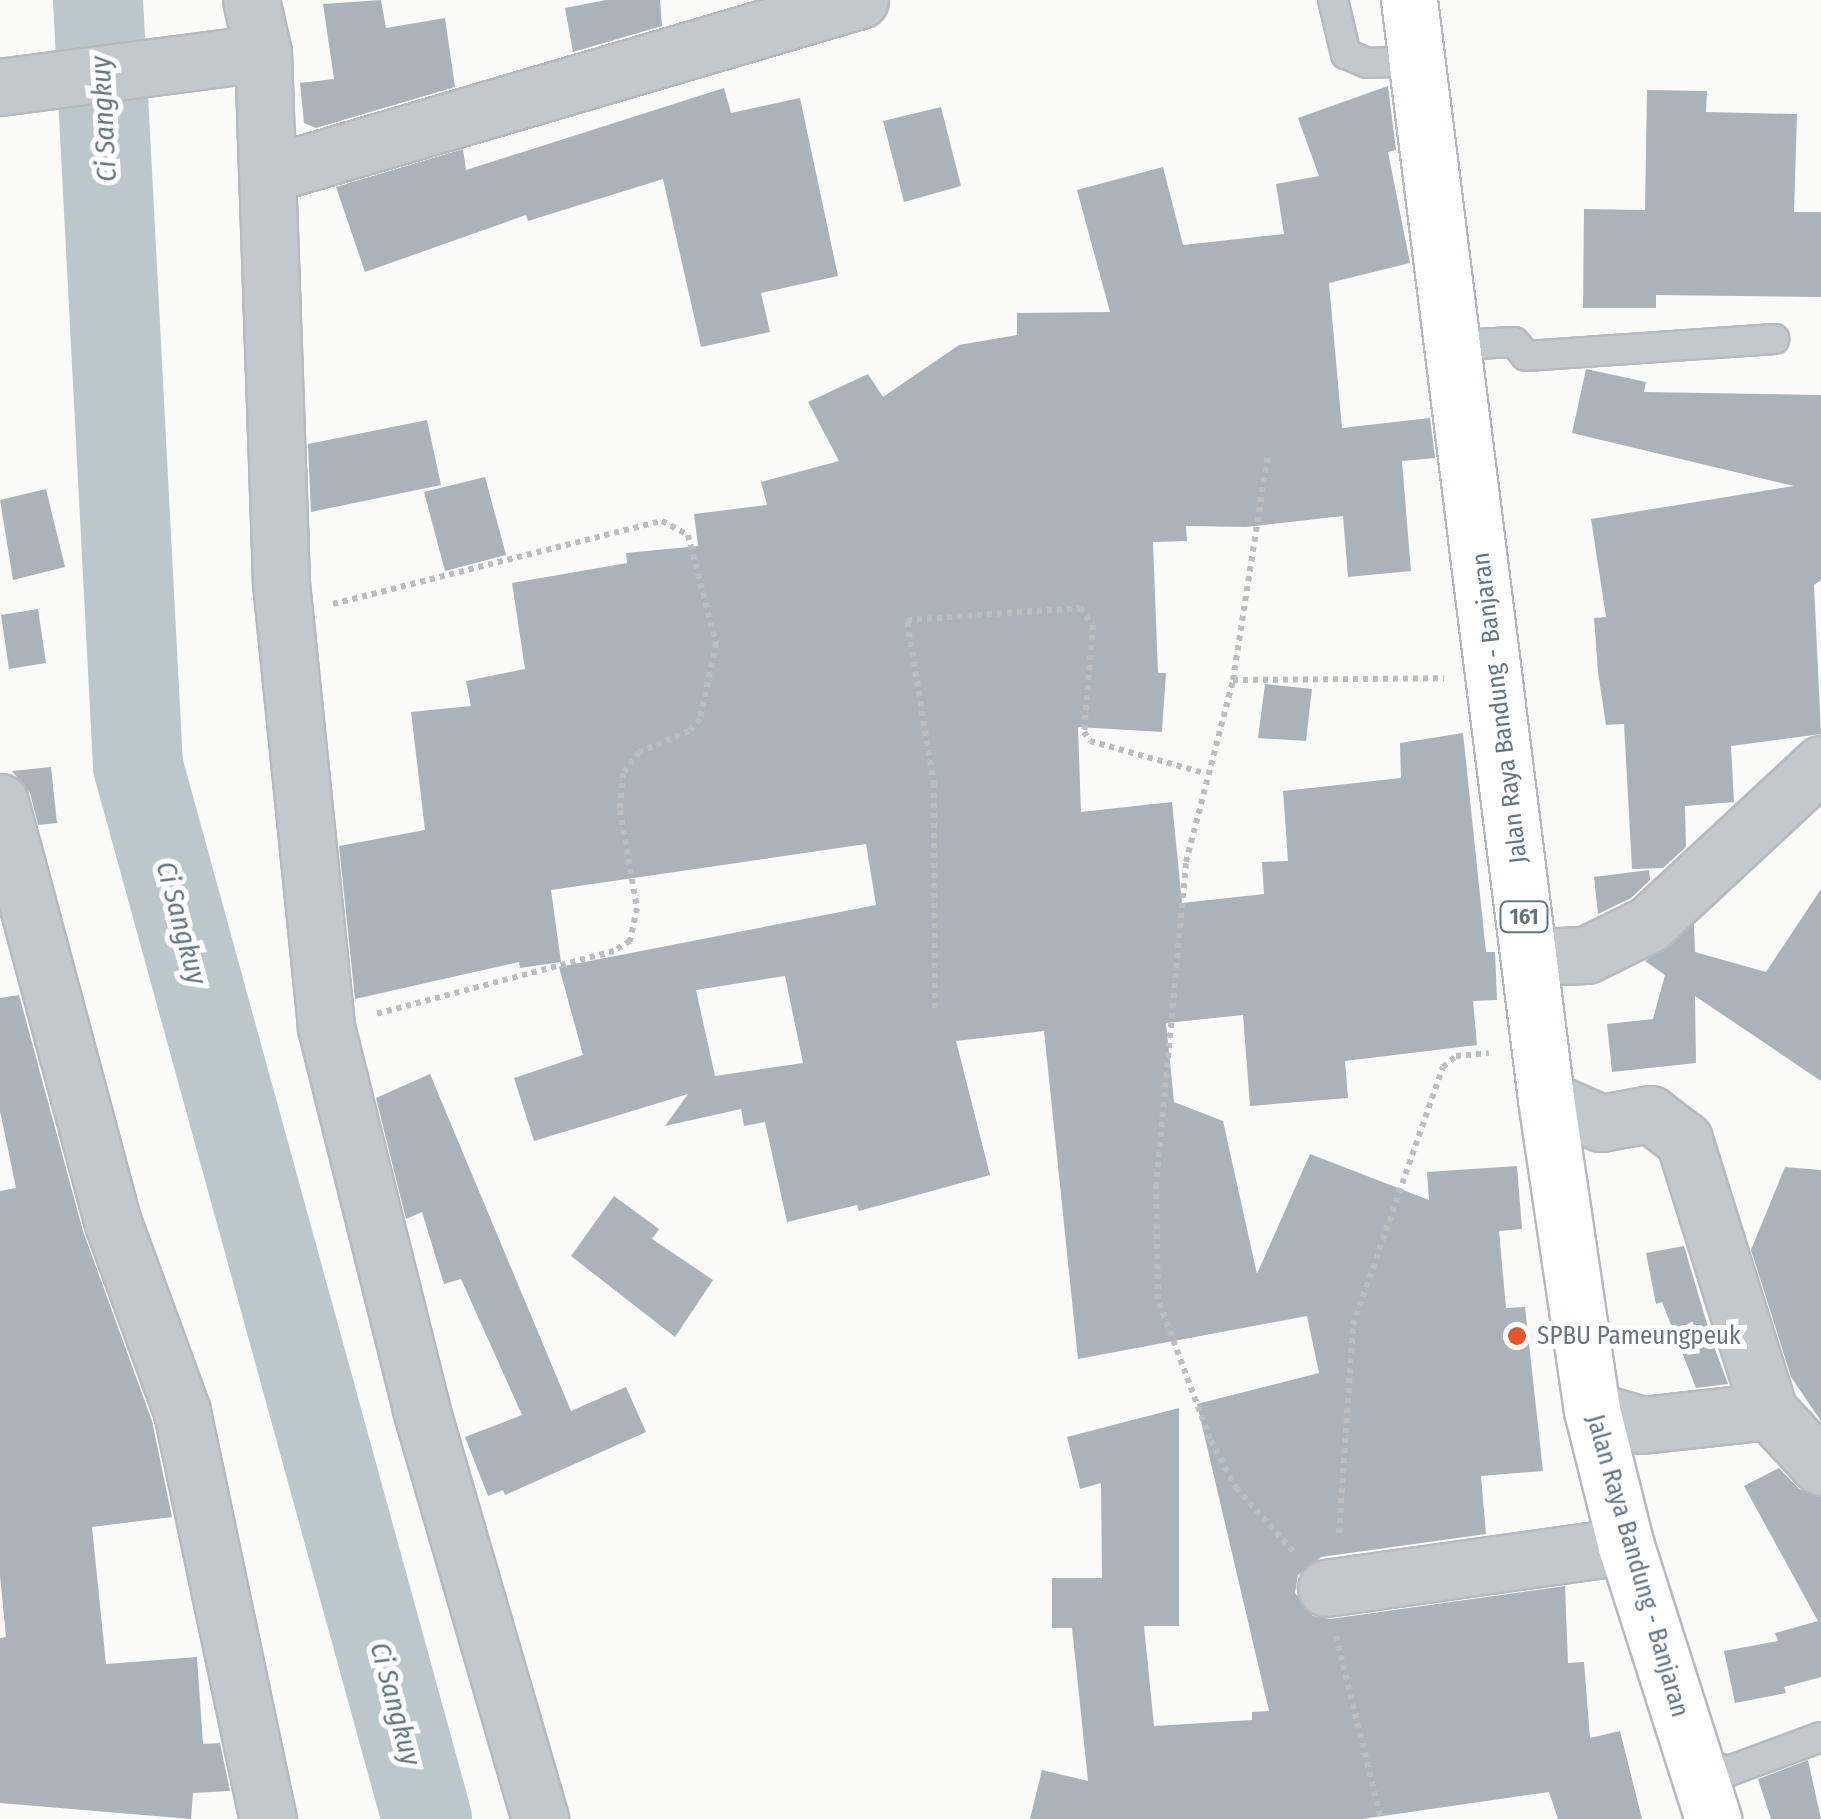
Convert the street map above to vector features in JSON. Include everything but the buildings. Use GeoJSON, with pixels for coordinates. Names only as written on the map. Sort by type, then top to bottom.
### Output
{"type":"FeatureCollection","features":[{"type":"Feature","properties":{"kind":"main road","name":"Jalan Raya Bandung - Banjaran"},"geometry":{"type":"LineString","coordinates":[[1410,0],[1457,345],[1543,1073],[1592,1410],[1626,1546],[1712,1819]]}},
{"type":"Feature","properties":{"kind":"street"},"geometry":{"type":"LineString","coordinates":[[251,0],[249,54],[269,174],[285,616],[326,1027],[421,1408],[540,1819]]}},
{"type":"Feature","properties":{"kind":"street"},"geometry":{"type":"LineString","coordinates":[[269,174],[860,0]]}},
{"type":"Feature","properties":{"kind":"street"},"geometry":{"type":"LineString","coordinates":[[0,86],[249,54]]}},
{"type":"Feature","properties":{"kind":"street"},"geometry":{"type":"LineString","coordinates":[[1529,957],[1586,955],[1662,915],[1821,764]]}},
{"type":"Feature","properties":{"kind":"street"},"geometry":{"type":"LineString","coordinates":[[0,802],[113,1223],[182,1412],[268,1819]]}},
{"type":"Feature","properties":{"kind":"street"},"geometry":{"type":"LineString","coordinates":[[1543,1073],[1601,1123],[1650,1114],[1684,1140],[1768,1410],[1821,1467]]}},
{"type":"Feature","properties":{"kind":"street"},"geometry":{"type":"LineString","coordinates":[[1592,1410],[1642,1425],[1768,1410]]}},
{"type":"Feature","properties":{"kind":"street"},"geometry":{"type":"LineString","coordinates":[[1326,1588],[1626,1546]]}},
{"type":"Feature","properties":{"kind":"lane"},"geometry":{"type":"LineString","coordinates":[[1333,0],[1346,54],[1367,63],[1419,61]]}},
{"type":"Feature","properties":{"kind":"lane"},"geometry":{"type":"LineString","coordinates":[[1457,345],[1514,342],[1526,356],[1774,339]]}},
{"type":"Feature","properties":{"kind":"lane"},"geometry":{"type":"LineString","coordinates":[[1693,1762],[1729,1771],[1821,1737]]}},
{"type":"Feature","properties":{"kind":"path"},"geometry":{"type":"LineString","coordinates":[[1268,453],[1232,680],[1204,773],[1175,946],[1156,1187],[1158,1299],[1210,1439],[1238,1490],[1326,1588]]}},
{"type":"Feature","properties":{"kind":"path"},"geometry":{"type":"LineString","coordinates":[[285,616],[662,521],[688,536],[716,643],[700,719],[689,731],[640,752],[623,773],[620,810],[637,908],[630,941],[614,951],[326,1027]]}},
{"type":"Feature","properties":{"kind":"path"},"geometry":{"type":"LineString","coordinates":[[935,1008],[934,785],[908,620],[1080,608],[1093,625],[1084,732],[1090,741],[1204,773]]}},
{"type":"Feature","properties":{"kind":"path"},"geometry":{"type":"LineString","coordinates":[[1232,680],[1496,678]]}},
{"type":"Feature","properties":{"kind":"path"},"geometry":{"type":"LineString","coordinates":[[1381,1819],[1326,1588],[1347,1471],[1353,1324],[1443,1067],[1456,1056],[1543,1073]]}},
{"type":"Feature","properties":{"kind":"waterway","name":"Ci Sangkuy"},"geometry":{"type":"LineString","coordinates":[[98,0],[138,766],[427,1819]]}},
{"type":"Feature","properties":{"kind":"place","name":"SPBU Pameungpeuk"},"geometry":{"type":"Point","coordinates":[1517,1336]}}]}
